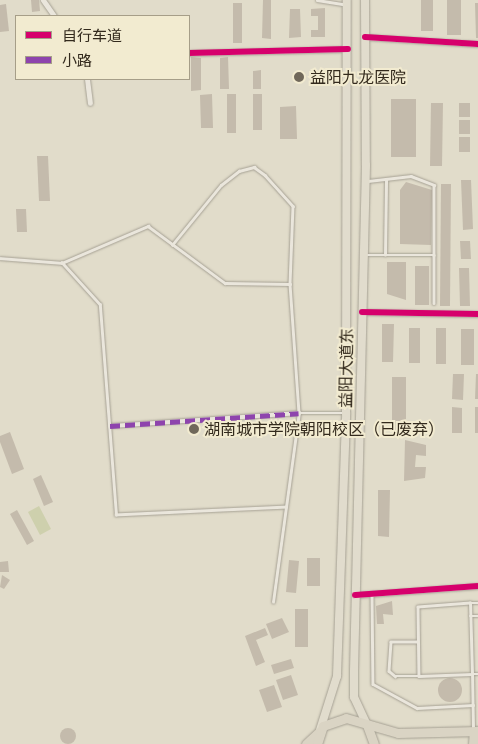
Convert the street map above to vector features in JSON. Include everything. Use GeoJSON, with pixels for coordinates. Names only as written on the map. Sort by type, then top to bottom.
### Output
{"type":"FeatureCollection","features":[{"type":"Feature","properties":{"kind":"highway"},"geometry":{"type":"LineString","coordinates":[[306,744],[319,732],[346,718],[398,733],[476,731],[473,744]]}},
{"type":"Feature","properties":{"kind":"highway"},"geometry":{"type":"LineString","coordinates":[[367,725],[374,744]]}},
{"type":"Feature","properties":{"kind":"highway"},"geometry":{"type":"LineString","coordinates":[[317,744],[319,732]]}},
{"type":"Feature","properties":{"kind":"main road"},"geometry":{"type":"LineString","coordinates":[[365,0],[365,182],[354,697],[367,725]]}},
{"type":"Feature","properties":{"kind":"main road","name":"益阳大道东"},"geometry":{"type":"LineString","coordinates":[[319,732],[331,704],[338,651],[346,413],[347,2]]}},
{"type":"Feature","properties":{"kind":"main road"},"geometry":{"type":"LineString","coordinates":[[338,651],[354,651]]}},
{"type":"Feature","properties":{"kind":"street"},"geometry":{"type":"LineString","coordinates":[[43,0],[53,15]]}},
{"type":"Feature","properties":{"kind":"street"},"geometry":{"type":"LineString","coordinates":[[365,37],[478,44]]}},
{"type":"Feature","properties":{"kind":"street"},"geometry":{"type":"LineString","coordinates":[[190,54],[348,49]]}},
{"type":"Feature","properties":{"kind":"street"},"geometry":{"type":"LineString","coordinates":[[87,80],[90,102]]}},
{"type":"Feature","properties":{"kind":"street"},"geometry":{"type":"LineString","coordinates":[[362,312],[478,314]]}},
{"type":"Feature","properties":{"kind":"street"},"geometry":{"type":"LineString","coordinates":[[110,426],[299,413]]}},
{"type":"Feature","properties":{"kind":"street"},"geometry":{"type":"LineString","coordinates":[[355,594],[478,586]]}},
{"type":"Feature","properties":{"kind":"lane"},"geometry":{"type":"LineString","coordinates":[[319,1],[347,2]]}},
{"type":"Feature","properties":{"kind":"lane"},"geometry":{"type":"LineString","coordinates":[[172,245],[220,185],[254,168],[293,206],[290,284],[299,413],[273,602]]}},
{"type":"Feature","properties":{"kind":"lane"},"geometry":{"type":"LineString","coordinates":[[365,182],[411,176],[434,185],[434,303]]}},
{"type":"Feature","properties":{"kind":"lane"},"geometry":{"type":"LineString","coordinates":[[385,255],[386,180]]}},
{"type":"Feature","properties":{"kind":"lane"},"geometry":{"type":"LineString","coordinates":[[0,258],[62,263],[148,226],[225,284],[290,284]]}},
{"type":"Feature","properties":{"kind":"lane"},"geometry":{"type":"LineString","coordinates":[[363,255],[434,255]]}},
{"type":"Feature","properties":{"kind":"lane"},"geometry":{"type":"LineString","coordinates":[[62,263],[100,306],[116,515],[286,506]]}},
{"type":"Feature","properties":{"kind":"lane"},"geometry":{"type":"LineString","coordinates":[[299,413],[346,413]]}},
{"type":"Feature","properties":{"kind":"lane"},"geometry":{"type":"LineString","coordinates":[[372,593],[373,684],[417,708],[473,705]]}},
{"type":"Feature","properties":{"kind":"lane"},"geometry":{"type":"LineString","coordinates":[[470,603],[473,705],[476,731]]}},
{"type":"Feature","properties":{"kind":"lane"},"geometry":{"type":"LineString","coordinates":[[419,676],[418,607],[478,603]]}},
{"type":"Feature","properties":{"kind":"lane"},"geometry":{"type":"LineString","coordinates":[[470,616],[478,616]]}},
{"type":"Feature","properties":{"kind":"lane"},"geometry":{"type":"LineString","coordinates":[[418,642],[391,642],[389,671],[395,676],[478,674]]}},
{"type":"Feature","properties":{"kind":"green space"},"geometry":{"type":"Polygon","coordinates":[[[39,506],[51,529],[40,535],[28,512],[39,506]]]}},
{"type":"Feature","properties":{"kind":"building"},"geometry":{"type":"Polygon","coordinates":[[[31,0],[39,0],[40,11],[32,12],[31,0]]]}},
{"type":"Feature","properties":{"kind":"building"},"geometry":{"type":"Polygon","coordinates":[[[263,0],[271,0],[271,39],[262,38],[263,0]]]}},
{"type":"Feature","properties":{"kind":"building"},"geometry":{"type":"Polygon","coordinates":[[[421,0],[433,0],[433,31],[421,31],[421,0]]]}},
{"type":"Feature","properties":{"kind":"building"},"geometry":{"type":"Polygon","coordinates":[[[447,0],[461,0],[461,35],[447,35],[447,0]]]}},
{"type":"Feature","properties":{"kind":"building"},"geometry":{"type":"Polygon","coordinates":[[[233,3],[242,3],[242,43],[233,43],[233,3]]]}},
{"type":"Feature","properties":{"kind":"building"},"geometry":{"type":"Polygon","coordinates":[[[475,3],[478,3],[478,38],[476,38],[475,3]]]}},
{"type":"Feature","properties":{"kind":"building"},"geometry":{"type":"Polygon","coordinates":[[[6,4],[9,31],[0,32],[0,5],[6,4]]]}},
{"type":"Feature","properties":{"kind":"building"},"geometry":{"type":"Polygon","coordinates":[[[325,8],[325,37],[311,37],[311,30],[318,30],[318,16],[311,16],[311,9],[325,8]]]}},
{"type":"Feature","properties":{"kind":"building"},"geometry":{"type":"Polygon","coordinates":[[[290,9],[300,9],[301,37],[289,38],[290,9]]]}},
{"type":"Feature","properties":{"kind":"building"},"geometry":{"type":"Polygon","coordinates":[[[191,57],[201,58],[201,90],[191,91],[191,57]]]}},
{"type":"Feature","properties":{"kind":"building"},"geometry":{"type":"Polygon","coordinates":[[[228,57],[229,89],[220,89],[220,58],[228,57]]]}},
{"type":"Feature","properties":{"kind":"building"},"geometry":{"type":"Polygon","coordinates":[[[261,70],[261,89],[253,89],[253,71],[261,70]]]}},
{"type":"Feature","properties":{"kind":"building"},"geometry":{"type":"Polygon","coordinates":[[[212,94],[213,128],[201,128],[200,95],[212,94]]]}},
{"type":"Feature","properties":{"kind":"building"},"geometry":{"type":"Polygon","coordinates":[[[227,94],[236,94],[236,133],[227,133],[227,94]]]}},
{"type":"Feature","properties":{"kind":"building"},"geometry":{"type":"Polygon","coordinates":[[[253,94],[262,94],[262,130],[253,130],[253,94]]]}},
{"type":"Feature","properties":{"kind":"building"},"geometry":{"type":"Polygon","coordinates":[[[391,99],[416,99],[416,157],[391,157],[391,99]]]}},
{"type":"Feature","properties":{"kind":"building"},"geometry":{"type":"Polygon","coordinates":[[[431,103],[443,103],[442,166],[430,166],[431,103]]]}},
{"type":"Feature","properties":{"kind":"building"},"geometry":{"type":"Polygon","coordinates":[[[459,103],[470,103],[470,117],[459,117],[459,103]]]}},
{"type":"Feature","properties":{"kind":"building"},"geometry":{"type":"Polygon","coordinates":[[[296,106],[297,139],[280,139],[280,107],[296,106]]]}},
{"type":"Feature","properties":{"kind":"building"},"geometry":{"type":"Polygon","coordinates":[[[459,120],[470,120],[470,134],[459,134],[459,120]]]}},
{"type":"Feature","properties":{"kind":"building"},"geometry":{"type":"Polygon","coordinates":[[[459,137],[470,137],[470,152],[459,152],[459,137]]]}},
{"type":"Feature","properties":{"kind":"building"},"geometry":{"type":"Polygon","coordinates":[[[37,156],[48,156],[50,201],[39,201],[37,156]]]}},
{"type":"Feature","properties":{"kind":"building"},"geometry":{"type":"Polygon","coordinates":[[[461,180],[471,180],[473,229],[463,230],[461,180]]]}},
{"type":"Feature","properties":{"kind":"building"},"geometry":{"type":"Polygon","coordinates":[[[406,182],[432,190],[431,245],[400,244],[400,190],[406,182]]]}},
{"type":"Feature","properties":{"kind":"building"},"geometry":{"type":"Polygon","coordinates":[[[441,184],[451,184],[450,306],[440,306],[441,184]]]}},
{"type":"Feature","properties":{"kind":"building"},"geometry":{"type":"Polygon","coordinates":[[[16,209],[26,209],[27,232],[17,232],[16,209]]]}},
{"type":"Feature","properties":{"kind":"building"},"geometry":{"type":"Polygon","coordinates":[[[460,241],[470,241],[471,259],[461,259],[460,241]]]}},
{"type":"Feature","properties":{"kind":"building"},"geometry":{"type":"Polygon","coordinates":[[[387,262],[406,262],[406,300],[387,294],[387,262]]]}},
{"type":"Feature","properties":{"kind":"building"},"geometry":{"type":"Polygon","coordinates":[[[415,266],[429,266],[429,305],[415,305],[415,266]]]}},
{"type":"Feature","properties":{"kind":"building"},"geometry":{"type":"Polygon","coordinates":[[[459,268],[469,268],[470,306],[460,306],[459,268]]]}},
{"type":"Feature","properties":{"kind":"building"},"geometry":{"type":"Polygon","coordinates":[[[382,324],[394,324],[393,362],[382,362],[382,324]]]}},
{"type":"Feature","properties":{"kind":"building"},"geometry":{"type":"Polygon","coordinates":[[[409,328],[420,328],[420,363],[409,363],[409,328]]]}},
{"type":"Feature","properties":{"kind":"building"},"geometry":{"type":"Polygon","coordinates":[[[436,328],[446,328],[446,364],[436,364],[436,328]]]}},
{"type":"Feature","properties":{"kind":"building"},"geometry":{"type":"Polygon","coordinates":[[[461,329],[474,329],[474,365],[461,365],[461,329]]]}},
{"type":"Feature","properties":{"kind":"building"},"geometry":{"type":"Polygon","coordinates":[[[453,374],[464,374],[463,400],[452,399],[453,374]]]}},
{"type":"Feature","properties":{"kind":"building"},"geometry":{"type":"Polygon","coordinates":[[[476,374],[478,374],[478,399],[475,399],[476,374]]]}},
{"type":"Feature","properties":{"kind":"building"},"geometry":{"type":"Polygon","coordinates":[[[392,377],[406,377],[406,432],[392,432],[392,377]]]}},
{"type":"Feature","properties":{"kind":"building"},"geometry":{"type":"Polygon","coordinates":[[[452,407],[462,408],[462,433],[452,433],[452,407]]]}},
{"type":"Feature","properties":{"kind":"building"},"geometry":{"type":"Polygon","coordinates":[[[475,407],[478,407],[478,433],[475,433],[475,407]]]}},
{"type":"Feature","properties":{"kind":"building"},"geometry":{"type":"Polygon","coordinates":[[[10,432],[24,469],[12,474],[0,442],[0,436],[10,432]]]}},
{"type":"Feature","properties":{"kind":"building"},"geometry":{"type":"Polygon","coordinates":[[[405,440],[426,445],[426,456],[416,455],[415,467],[426,467],[425,478],[404,481],[405,440]]]}},
{"type":"Feature","properties":{"kind":"building"},"geometry":{"type":"Polygon","coordinates":[[[41,475],[53,502],[44,506],[33,479],[41,475]]]}},
{"type":"Feature","properties":{"kind":"building"},"geometry":{"type":"Polygon","coordinates":[[[378,490],[390,490],[389,537],[378,536],[378,490]]]}},
{"type":"Feature","properties":{"kind":"building"},"geometry":{"type":"Polygon","coordinates":[[[17,510],[34,541],[27,545],[10,514],[17,510]]]}},
{"type":"Feature","properties":{"kind":"building"},"geometry":{"type":"Polygon","coordinates":[[[307,558],[320,558],[320,586],[307,586],[307,558]]]}},
{"type":"Feature","properties":{"kind":"building"},"geometry":{"type":"Polygon","coordinates":[[[289,560],[299,561],[296,593],[286,592],[289,560]]]}},
{"type":"Feature","properties":{"kind":"building"},"geometry":{"type":"Polygon","coordinates":[[[8,561],[9,572],[0,572],[0,562],[8,561]]]}},
{"type":"Feature","properties":{"kind":"building"},"geometry":{"type":"Polygon","coordinates":[[[2,575],[10,580],[4,589],[0,587],[2,575]]]}},
{"type":"Feature","properties":{"kind":"building"},"geometry":{"type":"Polygon","coordinates":[[[392,601],[393,615],[383,614],[384,624],[377,624],[376,606],[392,601]]]}},
{"type":"Feature","properties":{"kind":"building"},"geometry":{"type":"Polygon","coordinates":[[[295,609],[308,609],[308,647],[295,647],[295,609]]]}},
{"type":"Feature","properties":{"kind":"building"},"geometry":{"type":"Polygon","coordinates":[[[282,618],[289,632],[272,639],[266,624],[282,618]]]}},
{"type":"Feature","properties":{"kind":"building"},"geometry":{"type":"Polygon","coordinates":[[[265,628],[268,635],[256,640],[265,662],[256,666],[245,636],[265,628]]]}},
{"type":"Feature","properties":{"kind":"building"},"geometry":{"type":"Polygon","coordinates":[[[291,659],[294,668],[274,674],[271,665],[291,659]]]}},
{"type":"Feature","properties":{"kind":"building"},"geometry":{"type":"Polygon","coordinates":[[[291,675],[298,695],[283,700],[276,680],[291,675]]]}},
{"type":"Feature","properties":{"kind":"building"},"geometry":{"type":"Polygon","coordinates":[[[450,678],[459,681],[462,690],[459,699],[450,702],[441,699],[438,690],[441,681],[450,678]]]}},
{"type":"Feature","properties":{"kind":"building"},"geometry":{"type":"Polygon","coordinates":[[[274,685],[282,707],[267,712],[259,690],[274,685]]]}},
{"type":"Feature","properties":{"kind":"building"},"geometry":{"type":"Polygon","coordinates":[[[68,728],[74,730],[76,736],[74,742],[68,744],[62,742],[60,736],[62,730],[68,728]]]}},
{"type":"Feature","properties":{"kind":"marked path"},"geometry":{"type":"LineString","coordinates":[[110,426],[299,413]]}},
{"type":"Feature","properties":{"kind":"cycle path"},"geometry":{"type":"LineString","coordinates":[[365,37],[478,44]]}},
{"type":"Feature","properties":{"kind":"cycle path"},"geometry":{"type":"LineString","coordinates":[[190,53],[348,49]]}},
{"type":"Feature","properties":{"kind":"cycle path"},"geometry":{"type":"LineString","coordinates":[[362,312],[478,314]]}},
{"type":"Feature","properties":{"kind":"cycle path"},"geometry":{"type":"LineString","coordinates":[[355,595],[478,586]]}},
{"type":"Feature","properties":{"kind":"place","name":"益阳九龙医院"},"geometry":{"type":"Point","coordinates":[299,77]}},
{"type":"Feature","properties":{"kind":"place","name":"湖南城市学院朝阳校区（已废弃）"},"geometry":{"type":"Point","coordinates":[194,429]}}]}
